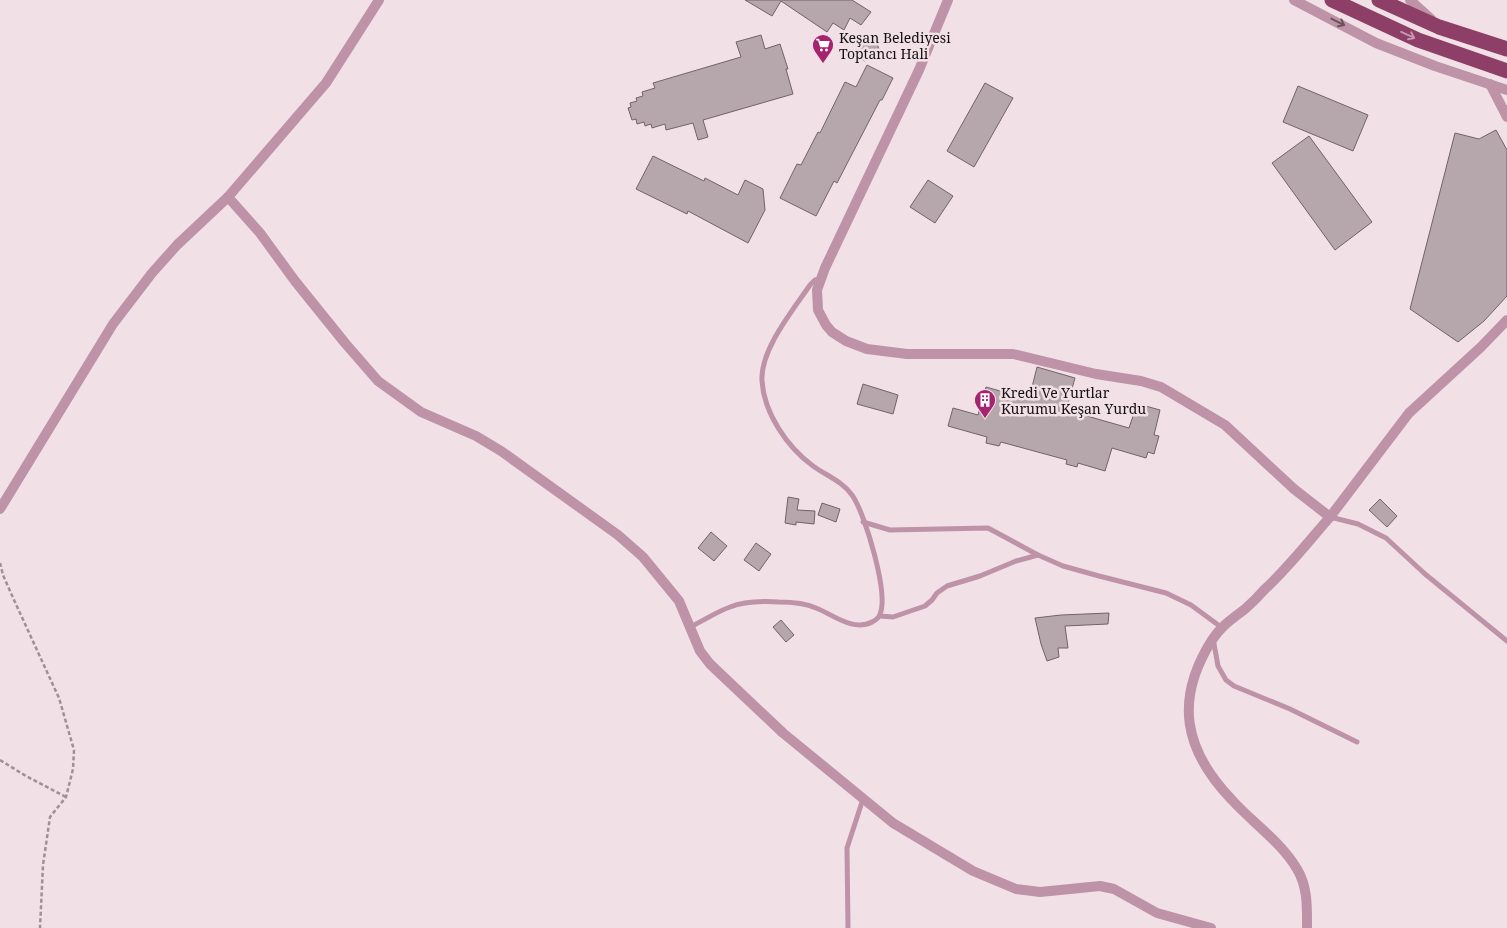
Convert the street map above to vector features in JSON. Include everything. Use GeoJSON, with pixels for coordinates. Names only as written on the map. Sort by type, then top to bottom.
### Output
{"type":"FeatureCollection","features":[{"type":"Feature","properties":{"kind":"highway"},"geometry":{"type":"LineString","coordinates":[[1332,0],[1418,40],[1507,71]]}},
{"type":"Feature","properties":{"kind":"highway"},"geometry":{"type":"LineString","coordinates":[[1379,0],[1439,27],[1507,49]]}},
{"type":"Feature","properties":{"kind":"street"},"geometry":{"type":"LineString","coordinates":[[0,509],[113,324],[131,299],[177,245],[228,197],[326,84],[378,0]]}},
{"type":"Feature","properties":{"kind":"street"},"geometry":{"type":"LineString","coordinates":[[948,0],[919,70],[820,279],[817,299],[818,310],[826,325],[832,332],[846,341],[867,349],[907,354],[1013,354],[1096,374],[1141,381],[1161,387],[1225,425],[1294,489],[1330,517]]}},
{"type":"Feature","properties":{"kind":"street"},"geometry":{"type":"LineString","coordinates":[[1294,0],[1376,43],[1435,66],[1507,90]]}},
{"type":"Feature","properties":{"kind":"street"},"geometry":{"type":"LineString","coordinates":[[1410,0],[1439,27]]}},
{"type":"Feature","properties":{"kind":"street"},"geometry":{"type":"LineString","coordinates":[[1490,84],[1507,117]]}},
{"type":"Feature","properties":{"kind":"street"},"geometry":{"type":"LineString","coordinates":[[228,197],[260,233],[295,281],[378,381],[421,412],[476,436],[501,451],[618,535],[644,556],[679,601],[700,650],[720,674],[783,732],[894,823],[962,865],[1016,889],[1040,892],[1100,886],[1114,890],[1157,913],[1212,928]]}},
{"type":"Feature","properties":{"kind":"street"},"geometry":{"type":"LineString","coordinates":[[1307,928],[1305,889],[1298,870],[1285,853],[1231,800],[1202,761],[1194,745],[1188,710],[1193,680],[1213,638],[1221,627],[1247,607],[1279,576],[1330,517],[1409,413],[1481,347],[1507,320]]}},
{"type":"Feature","properties":{"kind":"lane"},"geometry":{"type":"LineString","coordinates":[[689,627],[730,607],[766,602],[793,603],[817,608],[834,618],[861,624],[873,622],[880,616],[882,602],[881,583],[858,505],[846,488],[808,462],[786,439],[771,415],[764,391],[762,370],[768,350],[810,284],[820,279]]}},
{"type":"Feature","properties":{"kind":"lane"},"geometry":{"type":"LineString","coordinates":[[1330,517],[1358,524],[1386,538],[1425,574],[1507,641]]}},
{"type":"Feature","properties":{"kind":"lane"},"geometry":{"type":"LineString","coordinates":[[864,522],[890,530],[988,528],[1038,555],[1081,572],[1166,593],[1191,605],[1221,627]]}},
{"type":"Feature","properties":{"kind":"lane"},"geometry":{"type":"LineString","coordinates":[[880,616],[893,617],[925,606],[936,593],[947,586],[1038,555]]}},
{"type":"Feature","properties":{"kind":"lane"},"geometry":{"type":"LineString","coordinates":[[1213,638],[1218,666],[1226,680],[1234,686],[1290,709],[1357,742]]}},
{"type":"Feature","properties":{"kind":"lane"},"geometry":{"type":"LineString","coordinates":[[848,928],[847,848],[863,797]]}},
{"type":"Feature","properties":{"kind":"path"},"geometry":{"type":"LineString","coordinates":[[0,563],[3,575],[59,698],[74,750],[73,769],[66,797],[50,817],[43,865],[40,928]]}},
{"type":"Feature","properties":{"kind":"path"},"geometry":{"type":"LineString","coordinates":[[0,760],[66,797]]}},
{"type":"Feature","properties":{"kind":"building"},"geometry":{"type":"Polygon","coordinates":[[[745,0],[852,0],[871,12],[861,25],[850,18],[844,30],[833,23],[827,32],[781,1],[772,16],[745,0]]]}},
{"type":"Feature","properties":{"kind":"building"},"geometry":{"type":"Polygon","coordinates":[[[761,35],[765,49],[780,44],[793,94],[703,120],[708,137],[698,140],[693,123],[666,130],[665,124],[652,128],[651,124],[645,126],[644,122],[637,124],[636,119],[632,120],[628,108],[631,107],[630,103],[637,101],[636,98],[643,96],[642,92],[655,88],[653,83],[741,57],[736,42],[761,35]]]}},
{"type":"Feature","properties":{"kind":"building"},"geometry":{"type":"Polygon","coordinates":[[[875,38],[881,55],[864,61],[858,43],[875,38]]]}},
{"type":"Feature","properties":{"kind":"building"},"geometry":{"type":"Polygon","coordinates":[[[867,65],[893,78],[837,183],[834,181],[816,216],[780,198],[797,164],[801,165],[818,132],[820,133],[845,82],[856,87],[867,65]]]}},
{"type":"Feature","properties":{"kind":"building"},"geometry":{"type":"Polygon","coordinates":[[[985,83],[1013,98],[974,167],[947,151],[985,83]]]}},
{"type":"Feature","properties":{"kind":"building"},"geometry":{"type":"Polygon","coordinates":[[[1298,86],[1368,115],[1353,151],[1283,122],[1298,86]]]}},
{"type":"Feature","properties":{"kind":"building"},"geometry":{"type":"Polygon","coordinates":[[[1496,130],[1507,150],[1507,296],[1484,321],[1458,342],[1410,309],[1455,133],[1479,139],[1496,130]]]}},
{"type":"Feature","properties":{"kind":"building"},"geometry":{"type":"Polygon","coordinates":[[[1309,136],[1372,222],[1335,250],[1272,163],[1309,136]]]}},
{"type":"Feature","properties":{"kind":"building"},"geometry":{"type":"Polygon","coordinates":[[[653,156],[704,181],[705,178],[738,195],[745,180],[763,189],[765,210],[748,243],[688,211],[687,214],[636,189],[653,156]]]}},
{"type":"Feature","properties":{"kind":"building"},"geometry":{"type":"Polygon","coordinates":[[[928,180],[953,196],[935,223],[910,207],[928,180]]]}},
{"type":"Feature","properties":{"kind":"building","name":"Kredi Ve Yurtlar Kurumu Keşan Yurdu"},"geometry":{"type":"Polygon","coordinates":[[[1037,367],[1075,378],[1066,410],[1129,428],[1134,413],[1139,414],[1142,405],[1160,410],[1154,435],[1159,436],[1154,454],[1148,452],[1146,458],[1112,448],[1105,471],[1078,463],[1077,467],[1066,464],[1067,460],[1001,442],[999,446],[986,443],[987,437],[948,426],[953,408],[978,415],[986,387],[1029,399],[1037,367]]]}},
{"type":"Feature","properties":{"kind":"building"},"geometry":{"type":"Polygon","coordinates":[[[863,384],[898,395],[893,414],[857,404],[863,384]]]}},
{"type":"Feature","properties":{"kind":"building"},"geometry":{"type":"Polygon","coordinates":[[[788,497],[799,499],[797,510],[815,511],[814,524],[796,522],[796,525],[785,523],[788,497]]]}},
{"type":"Feature","properties":{"kind":"building"},"geometry":{"type":"Polygon","coordinates":[[[1380,499],[1397,516],[1387,527],[1369,510],[1380,499]]]}},
{"type":"Feature","properties":{"kind":"building"},"geometry":{"type":"Polygon","coordinates":[[[822,503],[840,509],[836,522],[818,515],[822,503]]]}},
{"type":"Feature","properties":{"kind":"building"},"geometry":{"type":"Polygon","coordinates":[[[711,532],[727,546],[714,561],[698,548],[711,532]]]}},
{"type":"Feature","properties":{"kind":"building"},"geometry":{"type":"Polygon","coordinates":[[[756,543],[771,554],[759,571],[744,560],[756,543]]]}},
{"type":"Feature","properties":{"kind":"building"},"geometry":{"type":"Polygon","coordinates":[[[1109,613],[1108,624],[1065,626],[1068,648],[1058,648],[1059,657],[1047,661],[1035,618],[1109,613]]]}},
{"type":"Feature","properties":{"kind":"building"},"geometry":{"type":"Polygon","coordinates":[[[781,620],[794,635],[786,642],[773,627],[781,620]]]}},
{"type":"Feature","properties":{"kind":"place","name":"Keşan Belediyesi Toptancı Hali"},"geometry":{"type":"Point","coordinates":[823,64]}},
{"type":"Feature","properties":{"kind":"place","name":"Kredi Ve Yurtlar Kurumu Keşan Yurdu"},"geometry":{"type":"Point","coordinates":[985,419]}}]}
